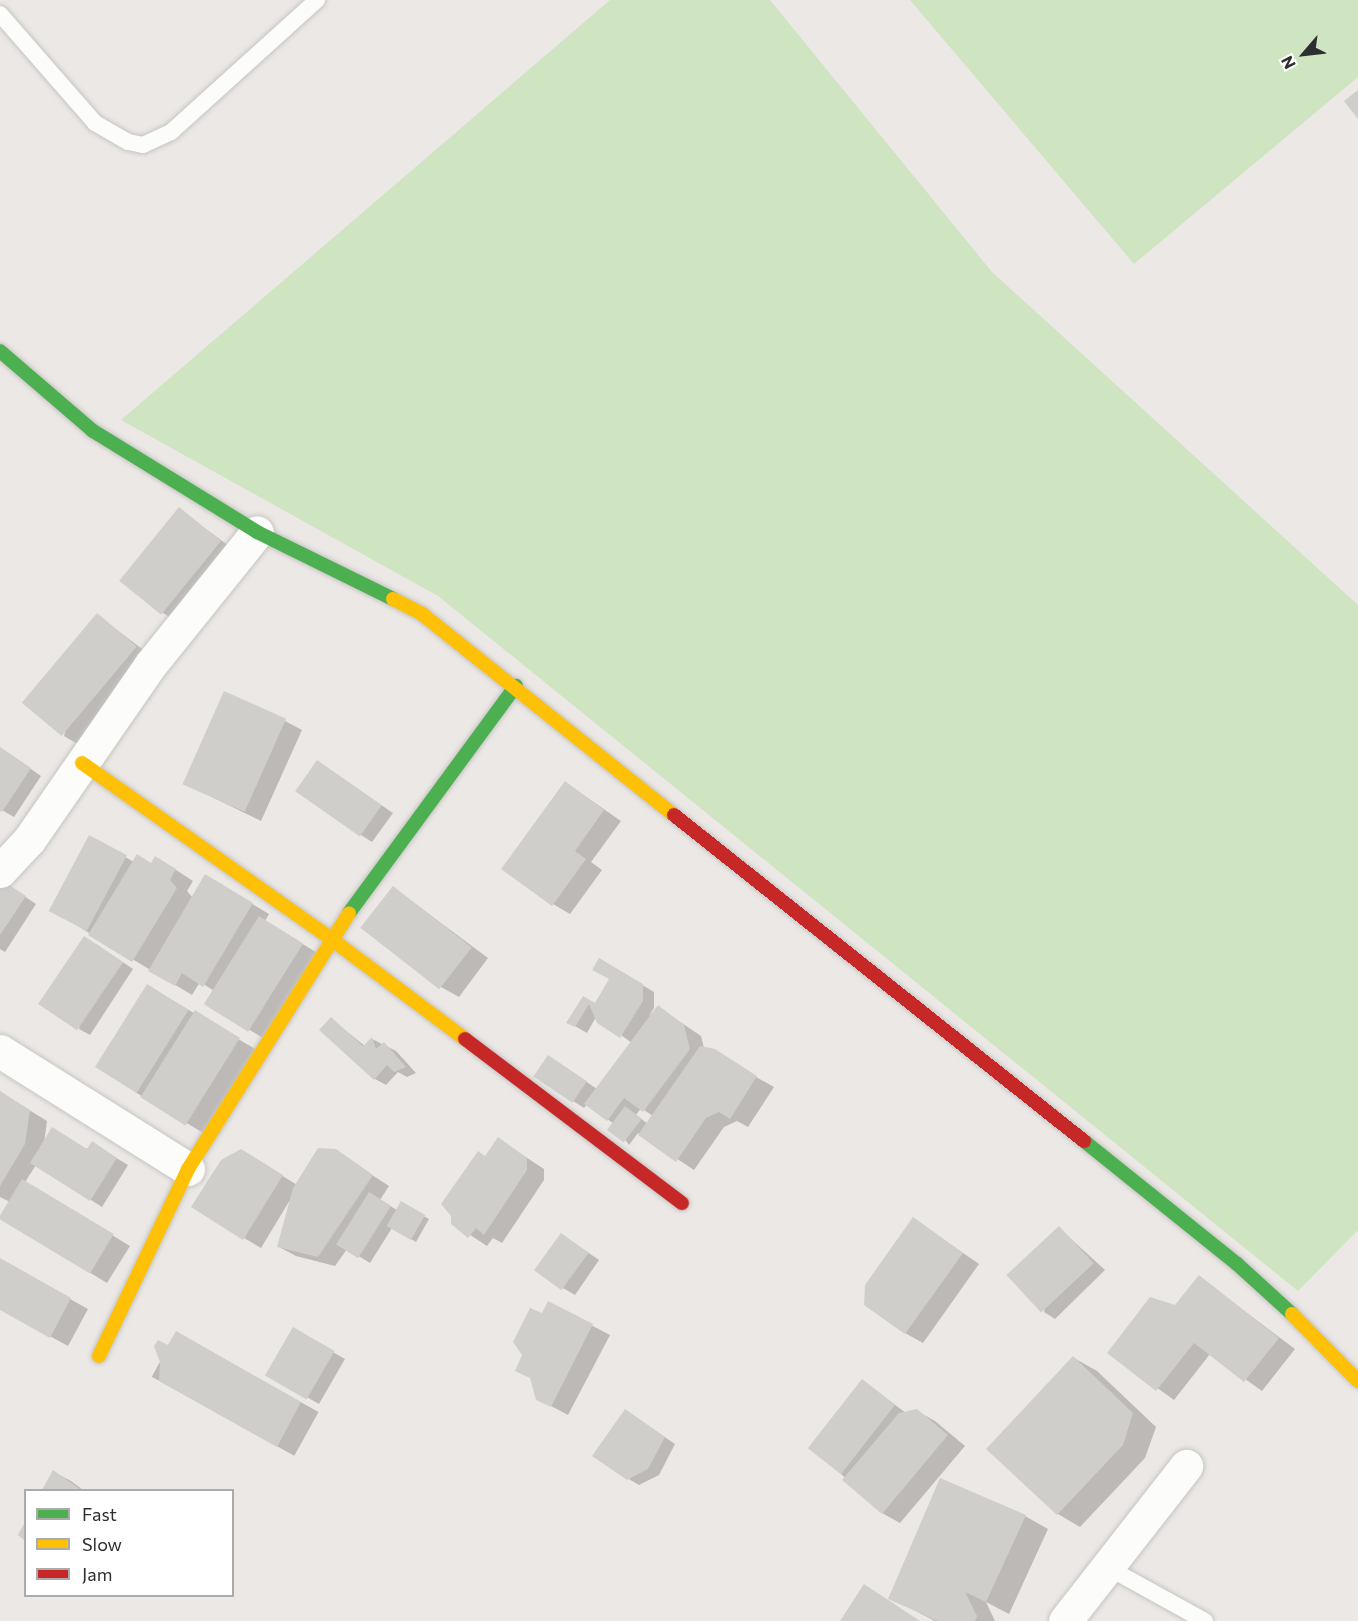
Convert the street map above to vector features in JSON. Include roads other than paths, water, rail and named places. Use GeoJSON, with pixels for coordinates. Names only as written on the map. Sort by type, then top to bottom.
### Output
{"type":"FeatureCollection","features":[{"type":"Feature","properties":{"kind":"street"},"geometry":{"type":"LineString","coordinates":[[0,351],[93,431],[257,532],[422,614],[516,686],[1236,1263],[1313,1333],[1358,1381]]}},
{"type":"Feature","properties":{"kind":"street"},"geometry":{"type":"LineString","coordinates":[[0,871],[29,840],[151,664],[257,532]]}},
{"type":"Feature","properties":{"kind":"street"},"geometry":{"type":"LineString","coordinates":[[99,1356],[188,1169],[330,938],[516,686]]}},
{"type":"Feature","properties":{"kind":"street"},"geometry":{"type":"LineString","coordinates":[[82,763],[330,938],[682,1203]]}},
{"type":"Feature","properties":{"kind":"street"},"geometry":{"type":"LineString","coordinates":[[0,1051],[188,1169]]}},
{"type":"Feature","properties":{"kind":"street"},"geometry":{"type":"LineString","coordinates":[[1065,1621],[1186,1466]]}},
{"type":"Feature","properties":{"kind":"lane"},"geometry":{"type":"LineString","coordinates":[[0,14],[95,123],[128,142],[143,145],[171,132],[317,0]]}},
{"type":"Feature","properties":{"kind":"lane"},"geometry":{"type":"LineString","coordinates":[[1107,1567],[1205,1621]]}}]}
